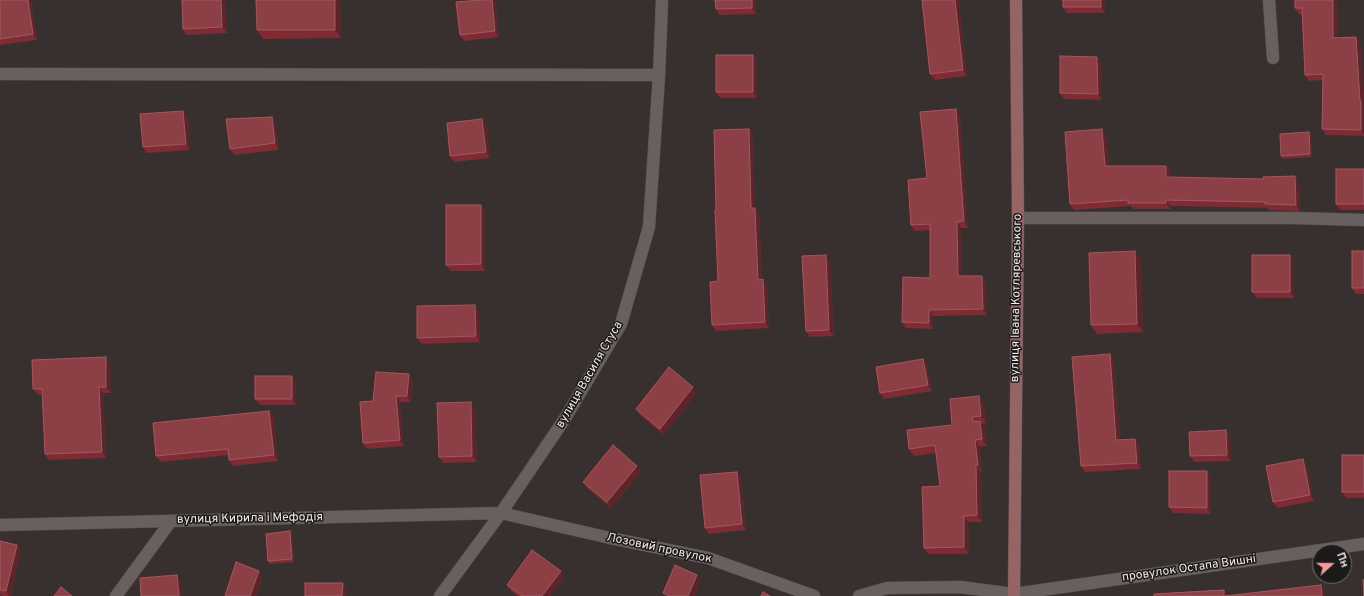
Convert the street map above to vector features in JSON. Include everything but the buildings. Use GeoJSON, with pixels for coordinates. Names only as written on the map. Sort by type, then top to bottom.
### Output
{"type":"FeatureCollection","features":[{"type":"Feature","properties":{"kind":"street","name":"вулиця Василя Стуса"},"geometry":{"type":"LineString","coordinates":[[440,596],[501,513],[564,420],[621,324],[649,227],[659,75],[662,0]]}},
{"type":"Feature","properties":{"kind":"street","name":"вулиця Івана Котляревського"},"geometry":{"type":"LineString","coordinates":[[1014,595],[1018,218],[1016,0]]}},
{"type":"Feature","properties":{"kind":"street"},"geometry":{"type":"LineString","coordinates":[[1269,0],[1273,58]]}},
{"type":"Feature","properties":{"kind":"street"},"geometry":{"type":"LineString","coordinates":[[0,74],[659,75]]}},
{"type":"Feature","properties":{"kind":"street"},"geometry":{"type":"LineString","coordinates":[[1018,218],[1293,218],[1364,220]]}},
{"type":"Feature","properties":{"kind":"street","name":"вулиця Кирила і Мефодія"},"geometry":{"type":"LineString","coordinates":[[0,525],[501,513]]}},
{"type":"Feature","properties":{"kind":"street","name":"Лозовий провулок"},"geometry":{"type":"LineString","coordinates":[[501,513],[610,538],[708,558],[814,596]]}},
{"type":"Feature","properties":{"kind":"street"},"geometry":{"type":"LineString","coordinates":[[116,596],[171,521]]}},
{"type":"Feature","properties":{"kind":"street","name":"провулок Остапа Вишні"},"geometry":{"type":"LineString","coordinates":[[859,596],[887,588],[960,587],[1014,595],[1364,544]]}}]}
